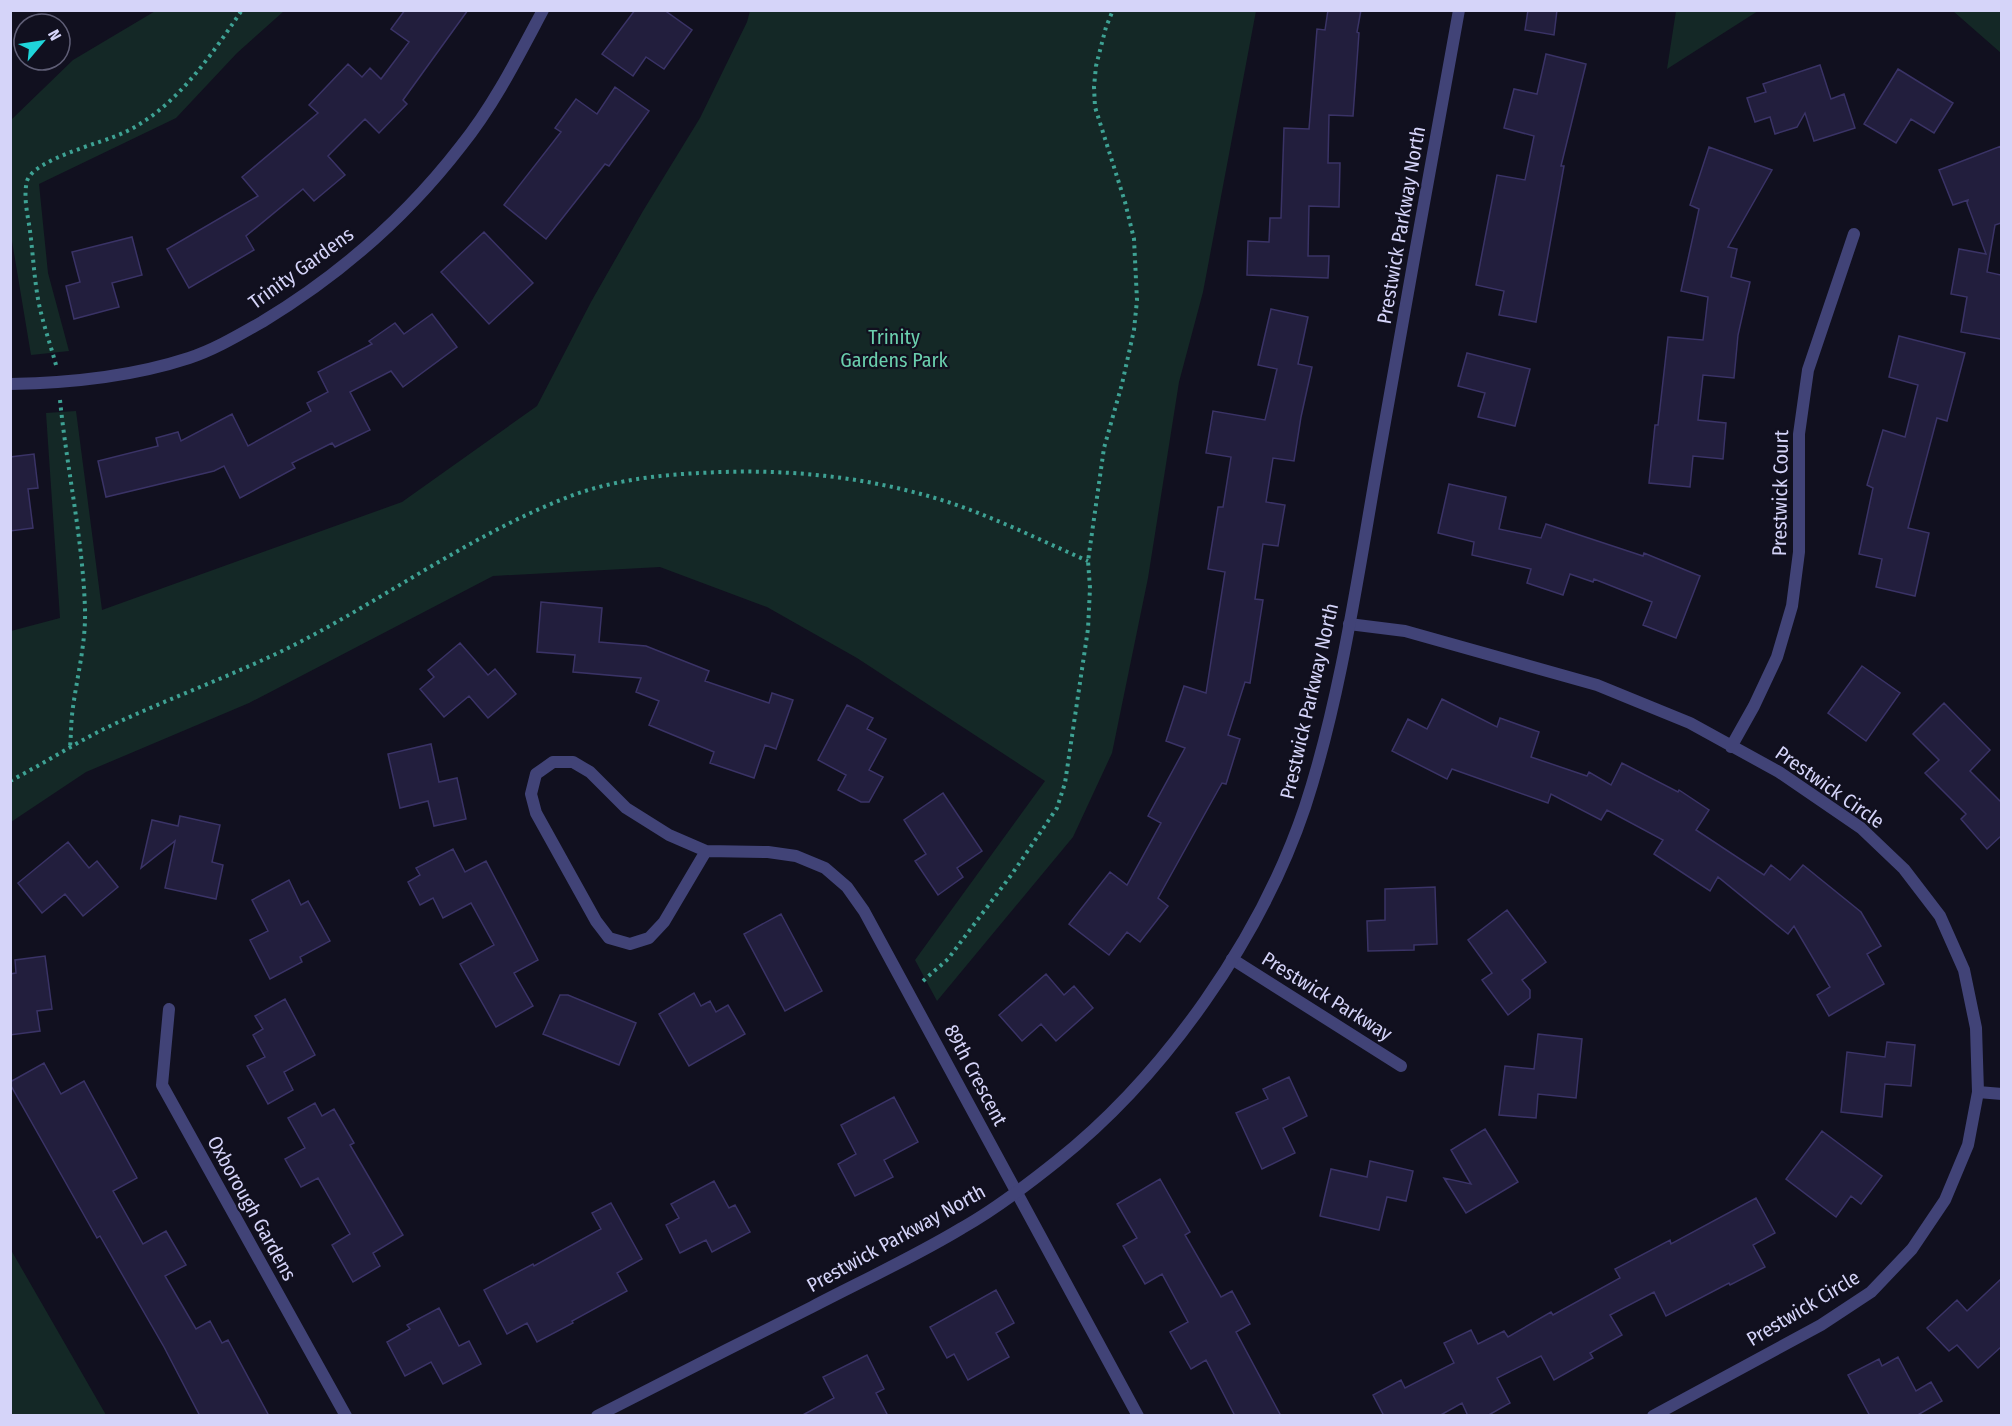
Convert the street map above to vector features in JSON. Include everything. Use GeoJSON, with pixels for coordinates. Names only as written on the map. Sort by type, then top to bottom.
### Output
{"type":"FeatureCollection","features":[{"type":"Feature","properties":{"kind":"street","name":"Trinity Gardens"},"geometry":{"type":"LineString","coordinates":[[10,384],[58,384],[94,379],[140,371],[191,357],[238,336],[289,305],[351,261],[408,206],[462,146],[506,79],[543,10]]}},
{"type":"Feature","properties":{"kind":"street","name":"Prestwick Parkway North"},"geometry":{"type":"LineString","coordinates":[[597,1416],[904,1260],[965,1227],[1017,1192],[1061,1158],[1130,1094],[1184,1029],[1232,959],[1279,873],[1304,811],[1321,754],[1350,624],[1459,10]]}},
{"type":"Feature","properties":{"kind":"street","name":"Prestwick Court"},"geometry":{"type":"LineString","coordinates":[[1731,747],[1754,706],[1777,657],[1792,606],[1799,552],[1799,434],[1808,370],[1854,234]]}},
{"type":"Feature","properties":{"kind":"street","name":"Prestwick Circle"},"geometry":{"type":"LineString","coordinates":[[1350,624],[1405,631],[1598,685],[1690,723],[1779,772],[1861,828],[1904,869],[1940,916],[1964,970],[1976,1028],[1978,1092],[1968,1145],[1945,1200],[1912,1249],[1870,1292],[1821,1324],[1653,1416]]}},
{"type":"Feature","properties":{"kind":"street","name":"89th Crescent"},"geometry":{"type":"LineString","coordinates":[[706,851],[664,922],[649,939],[630,944],[609,938],[596,921],[536,813],[531,794],[536,774],[553,762],[573,762],[590,772],[626,808],[669,835],[706,851],[768,852],[796,856],[825,868],[847,887],[864,911],[1138,1416]]}},
{"type":"Feature","properties":{"kind":"street","name":"Prestwick Parkway"},"geometry":{"type":"LineString","coordinates":[[1232,959],[1401,1066]]}},
{"type":"Feature","properties":{"kind":"street","name":"Oxborough Gardens"},"geometry":{"type":"LineString","coordinates":[[169,1010],[162,1085],[346,1416]]}},
{"type":"Feature","properties":{"kind":"street"},"geometry":{"type":"LineString","coordinates":[[1978,1092],[2001,1094]]}},
{"type":"Feature","properties":{"kind":"path"},"geometry":{"type":"LineString","coordinates":[[56,365],[38,300],[26,200],[27,182],[31,175],[45,164],[123,134],[162,107],[200,67],[242,10]]}},
{"type":"Feature","properties":{"kind":"path"},"geometry":{"type":"LineString","coordinates":[[907,990],[928,978],[948,958],[1012,874],[1057,808],[1065,783],[1088,629],[1090,588],[1088,561],[1104,448],[1130,352],[1137,300],[1134,239],[1125,202],[1095,107],[1095,66],[1113,10]]}},
{"type":"Feature","properties":{"kind":"path"},"geometry":{"type":"LineString","coordinates":[[60,400],[82,565],[85,611],[84,637],[72,715],[70,748]]}},
{"type":"Feature","properties":{"kind":"path"},"geometry":{"type":"LineString","coordinates":[[10,781],[106,728],[225,677],[301,641],[537,510],[571,496],[640,478],[735,471],[777,471],[846,477],[949,502],[1088,561]]}},
{"type":"Feature","properties":{"kind":"green space"},"geometry":{"type":"Polygon","coordinates":[[[157,10],[284,11],[237,53],[176,118],[39,184],[48,273],[69,351],[31,355],[11,235],[11,120],[61,72],[72,72],[73,60],[157,10]]]}},
{"type":"Feature","properties":{"kind":"green space"},"geometry":{"type":"Polygon","coordinates":[[[1676,10],[1758,11],[1667,69],[1676,10]]]}},
{"type":"Feature","properties":{"kind":"green space","name":"Trinity Gardens Park"},"geometry":{"type":"Polygon","coordinates":[[[750,11],[1256,11],[1203,292],[1179,382],[1148,578],[1112,753],[1073,837],[937,1001],[915,960],[1045,781],[857,658],[767,607],[660,567],[493,576],[249,703],[86,772],[11,822],[11,631],[60,618],[46,413],[76,411],[102,610],[402,502],[537,406],[591,302],[700,118],[747,22],[750,11]]]}},
{"type":"Feature","properties":{"kind":"green space"},"geometry":{"type":"Polygon","coordinates":[[[1953,11],[2001,11],[2001,53],[1953,11]]]}},
{"type":"Feature","properties":{"kind":"green space"},"geometry":{"type":"Polygon","coordinates":[[[11,1250],[106,1415],[11,1415],[11,1250]]]}},
{"type":"Feature","properties":{"kind":"building"},"geometry":{"type":"Polygon","coordinates":[[[405,10],[468,10],[403,100],[407,104],[379,133],[365,119],[328,156],[345,175],[314,201],[303,189],[246,236],[254,250],[189,288],[167,249],[258,196],[242,177],[318,113],[309,105],[348,64],[362,77],[370,68],[381,79],[409,42],[391,29],[405,10]]]}},
{"type":"Feature","properties":{"kind":"building"},"geometry":{"type":"Polygon","coordinates":[[[635,10],[664,10],[692,30],[664,69],[646,57],[633,76],[602,54],[635,10]]]}},
{"type":"Feature","properties":{"kind":"building"},"geometry":{"type":"Polygon","coordinates":[[[1328,10],[1361,10],[1357,32],[1359,33],[1353,116],[1329,115],[1328,163],[1340,163],[1339,207],[1309,206],[1308,256],[1329,256],[1328,278],[1247,275],[1248,241],[1269,242],[1270,218],[1281,218],[1284,128],[1309,129],[1317,29],[1325,30],[1328,10]]]}},
{"type":"Feature","properties":{"kind":"building"},"geometry":{"type":"Polygon","coordinates":[[[1528,10],[1557,10],[1554,35],[1525,30],[1528,10]]]}},
{"type":"Feature","properties":{"kind":"building"},"geometry":{"type":"Polygon","coordinates":[[[1546,54],[1586,64],[1561,166],[1564,166],[1536,322],[1499,315],[1504,291],[1476,285],[1497,175],[1525,180],[1534,136],[1504,128],[1514,89],[1537,94],[1546,54]]]}},
{"type":"Feature","properties":{"kind":"building"},"geometry":{"type":"Polygon","coordinates":[[[1820,65],[1831,99],[1844,94],[1855,128],[1814,141],[1805,113],[1797,127],[1775,134],[1770,117],[1755,122],[1747,98],[1766,92],[1763,84],[1820,65]]]}},
{"type":"Feature","properties":{"kind":"building"},"geometry":{"type":"Polygon","coordinates":[[[1898,69],[1953,103],[1934,133],[1911,119],[1896,143],[1864,124],[1898,69]]]}},
{"type":"Feature","properties":{"kind":"building"},"geometry":{"type":"Polygon","coordinates":[[[615,87],[649,111],[609,166],[605,164],[546,239],[504,205],[561,132],[555,128],[576,99],[597,114],[615,87]]]}},
{"type":"Feature","properties":{"kind":"building"},"geometry":{"type":"Polygon","coordinates":[[[2001,146],[2001,223],[1995,225],[1987,272],[2001,275],[2001,339],[1961,332],[1967,297],[1951,294],[1959,249],[1986,254],[1967,203],[1968,200],[1953,205],[1939,170],[2001,146]]]}},
{"type":"Feature","properties":{"kind":"building"},"geometry":{"type":"Polygon","coordinates":[[[1709,147],[1772,170],[1728,247],[1737,249],[1731,277],[1750,282],[1738,335],[1734,378],[1703,375],[1698,420],[1726,423],[1723,459],[1693,456],[1690,487],[1649,483],[1668,337],[1703,340],[1708,297],[1681,291],[1699,209],[1690,205],[1709,147]]]}},
{"type":"Feature","properties":{"kind":"building"},"geometry":{"type":"Polygon","coordinates":[[[484,232],[533,283],[489,324],[441,272],[484,232]]]}},
{"type":"Feature","properties":{"kind":"building"},"geometry":{"type":"Polygon","coordinates":[[[132,237],[142,275],[112,283],[119,307],[74,319],[66,286],[80,282],[72,252],[132,237]]]}},
{"type":"Feature","properties":{"kind":"building"},"geometry":{"type":"Polygon","coordinates":[[[1271,309],[1308,317],[1298,364],[1312,367],[1294,461],[1273,458],[1266,502],[1285,505],[1278,546],[1263,544],[1255,599],[1263,600],[1250,683],[1245,682],[1228,735],[1240,739],[1226,784],[1222,783],[1158,898],[1168,906],[1140,942],[1127,932],[1109,955],[1069,924],[1110,872],[1127,885],[1161,823],[1148,816],[1185,748],[1166,741],[1184,686],[1206,693],[1225,572],[1208,569],[1218,507],[1223,507],[1231,457],[1206,453],[1213,411],[1265,420],[1277,369],[1258,365],[1271,309]]]}},
{"type":"Feature","properties":{"kind":"building"},"geometry":{"type":"Polygon","coordinates":[[[432,314],[457,347],[403,387],[391,371],[350,392],[370,430],[335,447],[332,443],[292,463],[295,468],[240,498],[224,466],[214,471],[106,497],[98,461],[158,446],[156,438],[178,432],[181,441],[232,414],[248,446],[311,411],[307,403],[328,392],[318,372],[372,344],[369,341],[395,323],[404,334],[432,314]]]}},
{"type":"Feature","properties":{"kind":"building"},"geometry":{"type":"Polygon","coordinates":[[[1899,336],[1965,353],[1947,421],[1937,418],[1908,528],[1929,533],[1915,596],[1876,587],[1882,559],[1859,554],[1873,488],[1867,485],[1883,430],[1905,437],[1918,385],[1889,377],[1899,336]]]}},
{"type":"Feature","properties":{"kind":"building"},"geometry":{"type":"Polygon","coordinates":[[[1467,353],[1530,369],[1515,426],[1478,417],[1485,393],[1458,386],[1467,353]]]}},
{"type":"Feature","properties":{"kind":"building"},"geometry":{"type":"Polygon","coordinates":[[[34,454],[38,488],[28,489],[33,528],[10,531],[10,457],[34,454]]]}},
{"type":"Feature","properties":{"kind":"building"},"geometry":{"type":"Polygon","coordinates":[[[1449,484],[1506,497],[1499,529],[1541,538],[1546,524],[1643,556],[1644,553],[1700,576],[1676,638],[1643,625],[1652,602],[1594,579],[1593,582],[1570,574],[1563,595],[1527,583],[1531,569],[1472,555],[1474,542],[1438,533],[1449,484]]]}},
{"type":"Feature","properties":{"kind":"building"},"geometry":{"type":"Polygon","coordinates":[[[541,602],[602,608],[599,642],[646,646],[709,671],[705,681],[769,703],[772,693],[793,700],[776,749],[765,745],[754,778],[710,763],[714,752],[649,725],[659,701],[636,692],[641,678],[573,672],[575,655],[537,652],[541,602]]]}},
{"type":"Feature","properties":{"kind":"building"},"geometry":{"type":"Polygon","coordinates":[[[460,643],[488,675],[495,669],[516,694],[488,718],[469,696],[444,717],[420,689],[434,677],[428,670],[460,643]]]}},
{"type":"Feature","properties":{"kind":"building"},"geometry":{"type":"Polygon","coordinates":[[[1862,666],[1900,693],[1866,741],[1828,713],[1862,666]]]}},
{"type":"Feature","properties":{"kind":"building"},"geometry":{"type":"Polygon","coordinates":[[[1442,699],[1497,727],[1500,718],[1539,732],[1531,757],[1587,776],[1589,772],[1611,785],[1622,763],[1678,792],[1679,790],[1709,810],[1696,830],[1764,875],[1771,865],[1790,880],[1803,865],[1861,912],[1881,946],[1867,954],[1884,984],[1829,1016],[1817,995],[1830,987],[1794,926],[1788,934],[1718,877],[1710,891],[1654,854],[1663,840],[1607,810],[1601,820],[1551,794],[1548,803],[1452,769],[1447,779],[1392,751],[1408,719],[1427,729],[1442,699]]]}},
{"type":"Feature","properties":{"kind":"building"},"geometry":{"type":"Polygon","coordinates":[[[1944,703],[1990,750],[1970,771],[2001,802],[2001,836],[1987,849],[1961,819],[1966,814],[1925,773],[1939,760],[1913,734],[1944,703]]]}},
{"type":"Feature","properties":{"kind":"building"},"geometry":{"type":"Polygon","coordinates":[[[847,705],[873,718],[867,729],[886,739],[869,770],[883,777],[869,802],[861,802],[838,790],[846,775],[818,760],[847,705]]]}},
{"type":"Feature","properties":{"kind":"building"},"geometry":{"type":"Polygon","coordinates":[[[431,744],[439,782],[457,778],[466,819],[434,826],[428,801],[400,808],[388,754],[431,744]]]}},
{"type":"Feature","properties":{"kind":"building"},"geometry":{"type":"Polygon","coordinates":[[[943,793],[982,851],[957,868],[963,877],[938,895],[915,861],[926,854],[904,820],[943,793]]]}},
{"type":"Feature","properties":{"kind":"building"},"geometry":{"type":"Polygon","coordinates":[[[180,816],[220,825],[212,862],[223,865],[216,899],[165,888],[175,841],[141,868],[152,820],[178,826],[180,816]]]}},
{"type":"Feature","properties":{"kind":"building"},"geometry":{"type":"Polygon","coordinates":[[[68,842],[89,868],[97,861],[118,887],[83,916],[65,894],[42,913],[18,883],[68,842]]]}},
{"type":"Feature","properties":{"kind":"building"},"geometry":{"type":"Polygon","coordinates":[[[453,849],[465,872],[486,861],[538,960],[514,973],[533,1006],[496,1027],[460,964],[494,945],[471,903],[443,918],[433,898],[420,905],[408,882],[420,875],[416,868],[453,849]]]}},
{"type":"Feature","properties":{"kind":"building"},"geometry":{"type":"Polygon","coordinates":[[[289,880],[301,905],[308,901],[330,941],[300,957],[302,962],[270,979],[250,940],[268,931],[252,900],[289,880]]]}},
{"type":"Feature","properties":{"kind":"building"},"geometry":{"type":"Polygon","coordinates":[[[1435,887],[1437,944],[1414,945],[1414,950],[1368,951],[1367,921],[1385,920],[1385,889],[1435,887]]]}},
{"type":"Feature","properties":{"kind":"building"},"geometry":{"type":"Polygon","coordinates":[[[1507,910],[1546,962],[1522,980],[1530,990],[1530,998],[1508,1015],[1482,980],[1492,973],[1468,940],[1507,910]]]}},
{"type":"Feature","properties":{"kind":"building"},"geometry":{"type":"Polygon","coordinates":[[[781,914],[822,991],[785,1011],[744,934],[781,914]]]}},
{"type":"Feature","properties":{"kind":"building"},"geometry":{"type":"Polygon","coordinates":[[[45,956],[52,1009],[37,1011],[40,1031],[10,1035],[10,974],[16,973],[15,960],[45,956]]]}},
{"type":"Feature","properties":{"kind":"building"},"geometry":{"type":"Polygon","coordinates":[[[1046,974],[1064,995],[1074,986],[1093,1008],[1056,1041],[1041,1024],[1022,1041],[999,1015],[1046,974]]]}},
{"type":"Feature","properties":{"kind":"building"},"geometry":{"type":"Polygon","coordinates":[[[694,993],[701,1006],[710,1001],[716,1012],[728,1005],[745,1034],[689,1066],[659,1014],[694,993]]]}},
{"type":"Feature","properties":{"kind":"building"},"geometry":{"type":"Polygon","coordinates":[[[560,995],[568,995],[636,1023],[619,1065],[543,1034],[560,995]]]}},
{"type":"Feature","properties":{"kind":"building"},"geometry":{"type":"Polygon","coordinates":[[[285,999],[315,1055],[284,1072],[293,1090],[268,1104],[247,1066],[265,1057],[253,1035],[263,1029],[255,1016],[285,999]]]}},
{"type":"Feature","properties":{"kind":"building"},"geometry":{"type":"Polygon","coordinates":[[[1538,1034],[1582,1039],[1576,1098],[1538,1094],[1536,1118],[1499,1115],[1505,1066],[1534,1069],[1538,1034]]]}},
{"type":"Feature","properties":{"kind":"building"},"geometry":{"type":"Polygon","coordinates":[[[1887,1042],[1915,1045],[1911,1086],[1885,1084],[1882,1117],[1841,1112],[1847,1052],[1885,1057],[1887,1042]]]}},
{"type":"Feature","properties":{"kind":"building"},"geometry":{"type":"Polygon","coordinates":[[[44,1063],[61,1094],[84,1081],[137,1178],[113,1191],[143,1244],[166,1231],[186,1265],[165,1276],[196,1329],[210,1321],[222,1343],[228,1340],[269,1416],[200,1416],[164,1347],[100,1236],[97,1238],[10,1084],[44,1063]]]}},
{"type":"Feature","properties":{"kind":"building"},"geometry":{"type":"Polygon","coordinates":[[[1289,1077],[1307,1116],[1283,1128],[1295,1153],[1262,1169],[1236,1113],[1268,1099],[1263,1089],[1289,1077]]]}},
{"type":"Feature","properties":{"kind":"building"},"geometry":{"type":"Polygon","coordinates":[[[894,1097],[918,1142],[884,1160],[893,1177],[855,1196],[838,1164],[856,1154],[841,1125],[894,1097]]]}},
{"type":"Feature","properties":{"kind":"building"},"geometry":{"type":"Polygon","coordinates":[[[315,1103],[322,1116],[334,1109],[354,1143],[350,1145],[403,1235],[373,1253],[380,1266],[353,1282],[332,1245],[350,1234],[318,1178],[301,1187],[285,1159],[305,1148],[288,1118],[315,1103]]]}},
{"type":"Feature","properties":{"kind":"building"},"geometry":{"type":"Polygon","coordinates":[[[1485,1129],[1518,1182],[1466,1213],[1444,1178],[1471,1184],[1451,1150],[1485,1129]]]}},
{"type":"Feature","properties":{"kind":"building"},"geometry":{"type":"Polygon","coordinates":[[[1822,1131],[1882,1176],[1861,1204],[1851,1196],[1836,1217],[1786,1179],[1822,1131]]]}},
{"type":"Feature","properties":{"kind":"building"},"geometry":{"type":"Polygon","coordinates":[[[1370,1161],[1413,1171],[1406,1201],[1387,1197],[1379,1230],[1320,1216],[1331,1169],[1367,1177],[1370,1161]]]}},
{"type":"Feature","properties":{"kind":"building"},"geometry":{"type":"Polygon","coordinates":[[[1160,1179],[1190,1232],[1185,1235],[1221,1297],[1232,1291],[1250,1324],[1236,1332],[1281,1416],[1235,1416],[1206,1360],[1191,1369],[1170,1332],[1188,1322],[1162,1274],[1145,1284],[1123,1246],[1137,1238],[1117,1204],[1160,1179]]]}},
{"type":"Feature","properties":{"kind":"building"},"geometry":{"type":"Polygon","coordinates":[[[714,1181],[729,1208],[735,1205],[750,1232],[712,1252],[706,1240],[680,1253],[666,1225],[679,1218],[671,1204],[714,1181]]]}},
{"type":"Feature","properties":{"kind":"building"},"geometry":{"type":"Polygon","coordinates":[[[1756,1198],[1775,1233],[1753,1245],[1765,1267],[1666,1316],[1654,1292],[1610,1315],[1622,1335],[1590,1353],[1593,1358],[1554,1380],[1541,1356],[1497,1378],[1510,1403],[1487,1416],[1468,1416],[1462,1403],[1439,1416],[1384,1416],[1373,1395],[1401,1380],[1405,1388],[1454,1363],[1444,1343],[1471,1330],[1478,1344],[1504,1331],[1508,1337],[1551,1312],[1553,1315],[1620,1278],[1615,1269],[1670,1240],[1671,1244],[1756,1198]]]}},
{"type":"Feature","properties":{"kind":"building"},"geometry":{"type":"Polygon","coordinates":[[[611,1203],[642,1259],[617,1273],[627,1291],[537,1342],[527,1323],[507,1334],[484,1290],[533,1264],[534,1266],[601,1229],[592,1213],[611,1203]]]}},
{"type":"Feature","properties":{"kind":"building"},"geometry":{"type":"Polygon","coordinates":[[[2001,1279],[2001,1347],[1978,1368],[1957,1345],[1949,1351],[1927,1328],[1957,1300],[1967,1311],[2001,1279]]]}},
{"type":"Feature","properties":{"kind":"building"},"geometry":{"type":"Polygon","coordinates":[[[996,1290],[1014,1323],[996,1333],[1009,1357],[968,1380],[954,1354],[947,1358],[930,1327],[996,1290]]]}},
{"type":"Feature","properties":{"kind":"building"},"geometry":{"type":"Polygon","coordinates":[[[439,1308],[459,1346],[469,1341],[481,1364],[443,1384],[431,1362],[405,1376],[387,1342],[410,1329],[407,1325],[439,1308]]]}},
{"type":"Feature","properties":{"kind":"building"},"geometry":{"type":"Polygon","coordinates":[[[867,1355],[884,1389],[876,1393],[888,1416],[801,1416],[834,1398],[823,1377],[867,1355]]]}},
{"type":"Feature","properties":{"kind":"building"},"geometry":{"type":"Polygon","coordinates":[[[1898,1357],[1916,1391],[1931,1382],[1942,1401],[1916,1416],[1870,1416],[1848,1375],[1879,1359],[1882,1366],[1898,1357]]]}}]}
